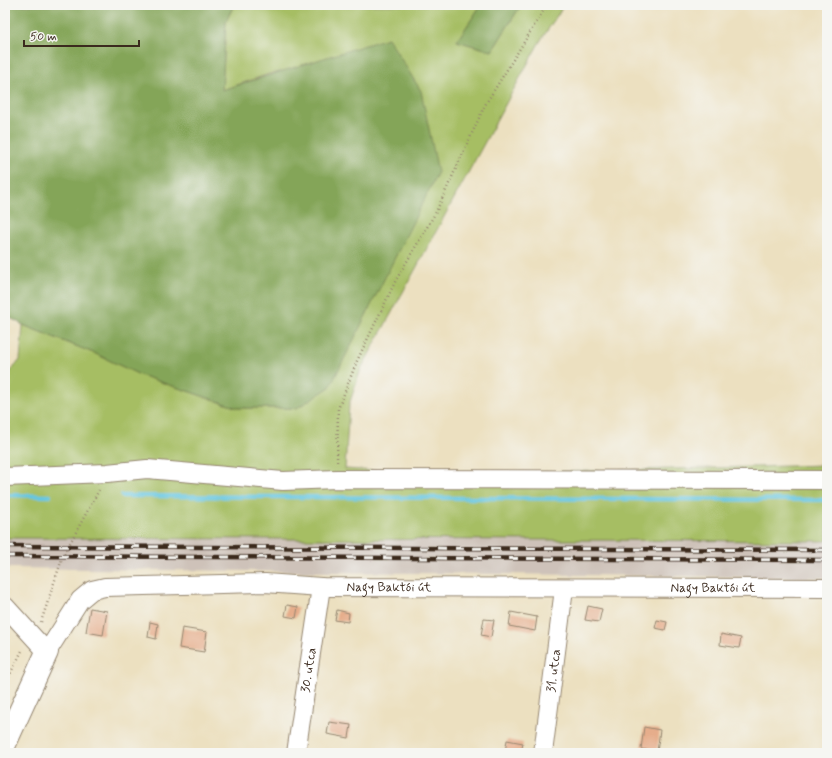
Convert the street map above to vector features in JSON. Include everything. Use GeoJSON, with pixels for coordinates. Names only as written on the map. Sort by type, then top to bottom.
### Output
{"type":"FeatureCollection","features":[{"type":"Feature","properties":{"kind":"street"},"geometry":{"type":"LineString","coordinates":[[5,477],[107,473],[147,469],[283,481],[337,479],[827,480]]}},
{"type":"Feature","properties":{"kind":"street","name":"Nagy Baktói út"},"geometry":{"type":"LineString","coordinates":[[37,642],[80,600],[92,590],[99,589],[265,583],[321,587],[564,589],[827,588]]}},
{"type":"Feature","properties":{"kind":"street","name":"30. utca"},"geometry":{"type":"LineString","coordinates":[[296,753],[321,587]]}},
{"type":"Feature","properties":{"kind":"street","name":"31. utca"},"geometry":{"type":"LineString","coordinates":[[543,753],[564,589]]}},
{"type":"Feature","properties":{"kind":"street"},"geometry":{"type":"LineString","coordinates":[[5,606],[37,642],[5,744]]}},
{"type":"Feature","properties":{"kind":"path"},"geometry":{"type":"LineString","coordinates":[[337,479],[338,409],[357,361],[396,280],[436,212],[485,105],[547,5]]}},
{"type":"Feature","properties":{"kind":"path"},"geometry":{"type":"LineString","coordinates":[[5,684],[37,642],[63,556],[107,473]]}},
{"type":"Feature","properties":{"kind":"shaded area"},"geometry":{"type":"Polygon","coordinates":[[[5,538],[827,541],[827,578],[5,568],[5,538]]]}},
{"type":"Feature","properties":{"kind":"green space"},"geometry":{"type":"Polygon","coordinates":[[[5,5],[234,5],[226,21],[222,90],[388,38],[421,91],[438,172],[330,387],[297,408],[238,408],[140,375],[96,354],[23,325],[5,315],[5,5]]]}},
{"type":"Feature","properties":{"kind":"green space"},"geometry":{"type":"Polygon","coordinates":[[[234,5],[481,5],[457,41],[492,51],[521,5],[564,5],[539,43],[361,369],[349,405],[345,469],[437,475],[827,465],[827,541],[5,538],[5,378],[20,360],[23,325],[96,354],[140,375],[238,408],[297,408],[275,72],[222,90],[226,21],[234,5]]]}},
{"type":"Feature","properties":{"kind":"green space"},"geometry":{"type":"Polygon","coordinates":[[[481,5],[521,5],[492,51],[457,41],[481,5]]]}},
{"type":"Feature","properties":{"kind":"building"},"geometry":{"type":"Polygon","coordinates":[[[287,605],[298,607],[296,618],[285,616],[287,605]]]}},
{"type":"Feature","properties":{"kind":"building"},"geometry":{"type":"Polygon","coordinates":[[[588,606],[602,609],[599,622],[585,620],[588,606]]]}},
{"type":"Feature","properties":{"kind":"building"},"geometry":{"type":"Polygon","coordinates":[[[90,608],[107,611],[103,635],[86,632],[90,608]]]}},
{"type":"Feature","properties":{"kind":"building"},"geometry":{"type":"Polygon","coordinates":[[[337,610],[349,613],[348,622],[335,620],[337,610]]]}},
{"type":"Feature","properties":{"kind":"building"},"geometry":{"type":"Polygon","coordinates":[[[511,612],[537,617],[535,631],[509,626],[511,612]]]}},
{"type":"Feature","properties":{"kind":"building"},"geometry":{"type":"Polygon","coordinates":[[[484,619],[494,620],[491,637],[481,635],[484,619]]]}},
{"type":"Feature","properties":{"kind":"building"},"geometry":{"type":"Polygon","coordinates":[[[657,620],[667,622],[665,630],[655,628],[657,620]]]}},
{"type":"Feature","properties":{"kind":"building"},"geometry":{"type":"Polygon","coordinates":[[[150,622],[158,624],[156,639],[148,637],[150,622]]]}},
{"type":"Feature","properties":{"kind":"building"},"geometry":{"type":"Polygon","coordinates":[[[182,628],[207,632],[204,652],[179,648],[182,628]]]}},
{"type":"Feature","properties":{"kind":"building"},"geometry":{"type":"Polygon","coordinates":[[[721,634],[741,638],[739,648],[720,645],[721,634]]]}},
{"type":"Feature","properties":{"kind":"building"},"geometry":{"type":"Polygon","coordinates":[[[329,722],[351,725],[349,738],[327,734],[329,722]]]}},
{"type":"Feature","properties":{"kind":"building"},"geometry":{"type":"Polygon","coordinates":[[[644,727],[660,730],[657,752],[641,749],[644,727]]]}},
{"type":"Feature","properties":{"kind":"building"},"geometry":{"type":"Polygon","coordinates":[[[507,740],[523,743],[521,753],[505,752],[507,740]]]}},
{"type":"Feature","properties":{"kind":"waterway"},"geometry":{"type":"LineString","coordinates":[[5,495],[50,496]]}},
{"type":"Feature","properties":{"kind":"waterway"},"geometry":{"type":"LineString","coordinates":[[122,496],[827,500]]}},
{"type":"Feature","properties":{"kind":"railway"},"geometry":{"type":"LineString","coordinates":[[5,546],[827,550]]}},
{"type":"Feature","properties":{"kind":"railway"},"geometry":{"type":"LineString","coordinates":[[5,556],[827,560]]}}]}
